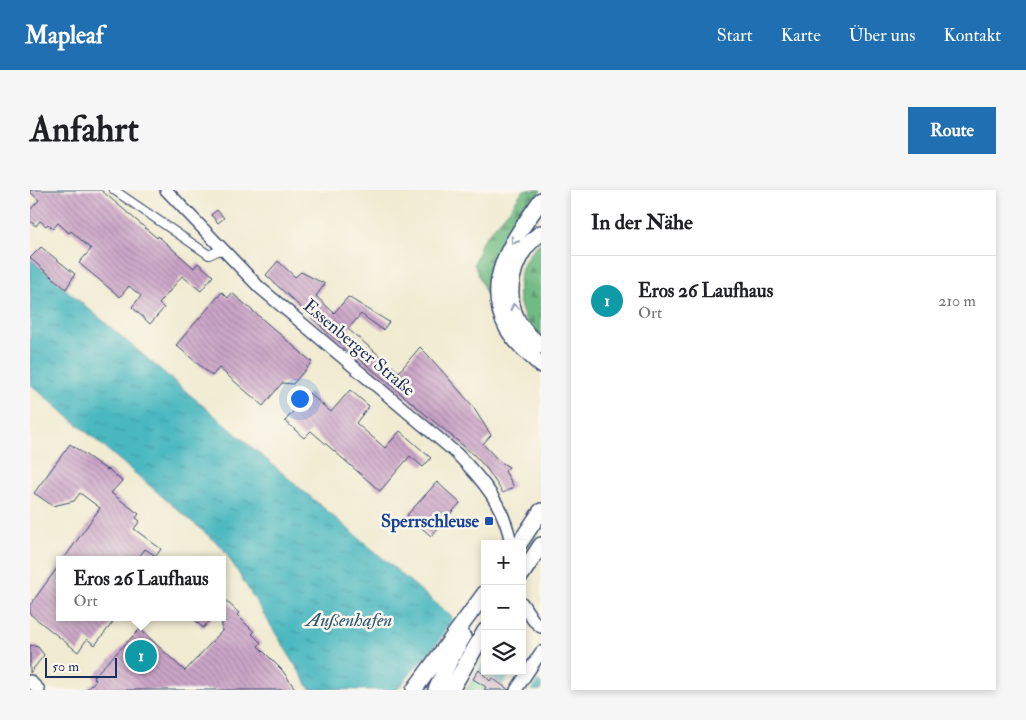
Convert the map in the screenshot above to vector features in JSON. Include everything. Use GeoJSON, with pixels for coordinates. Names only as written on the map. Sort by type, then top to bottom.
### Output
{"type":"FeatureCollection","features":[{"type":"Feature","properties":{"kind":"highway"},"geometry":{"type":"LineString","coordinates":[[541,200],[509,247],[501,265],[497,289],[501,311],[507,328],[541,365]]}},
{"type":"Feature","properties":{"kind":"highway"},"geometry":{"type":"LineString","coordinates":[[541,233],[524,248],[517,260],[511,285],[511,298],[516,317],[523,329],[541,346]]}},
{"type":"Feature","properties":{"kind":"highway"},"geometry":{"type":"LineString","coordinates":[[522,540],[541,511]]}},
{"type":"Feature","properties":{"kind":"highway"},"geometry":{"type":"LineString","coordinates":[[526,568],[541,545]]}},
{"type":"Feature","properties":{"kind":"highway"},"geometry":{"type":"LineString","coordinates":[[414,690],[481,598]]}},
{"type":"Feature","properties":{"kind":"highway"},"geometry":{"type":"LineString","coordinates":[[436,690],[450,660],[481,606]]}},
{"type":"Feature","properties":{"kind":"highway"},"geometry":{"type":"LineString","coordinates":[[451,690],[481,638]]}},
{"type":"Feature","properties":{"kind":"street"},"geometry":{"type":"LineString","coordinates":[[114,190],[208,255],[222,249]]}},
{"type":"Feature","properties":{"kind":"street","name":"Essenberger Straße"},"geometry":{"type":"LineString","coordinates":[[166,190],[260,287],[456,453],[476,473],[500,507],[510,540]]}},
{"type":"Feature","properties":{"kind":"street"},"geometry":{"type":"LineString","coordinates":[[526,609],[533,620],[541,627]]}},
{"type":"Feature","properties":{"kind":"street"},"geometry":{"type":"LineString","coordinates":[[516,690],[539,655]]}},
{"type":"Feature","properties":{"kind":"street"},"geometry":{"type":"LineString","coordinates":[[30,681],[39,690]]}},
{"type":"Feature","properties":{"kind":"green space"},"geometry":{"type":"Polygon","coordinates":[[[523,190],[541,190],[497,254],[492,267],[491,303],[474,264],[482,241],[510,209],[523,190]]]}},
{"type":"Feature","properties":{"kind":"green space"},"geometry":{"type":"Polygon","coordinates":[[[541,242],[541,337],[531,328],[524,316],[520,304],[519,290],[520,276],[524,263],[541,242]]]}},
{"type":"Feature","properties":{"kind":"green space"},"geometry":{"type":"Polygon","coordinates":[[[478,671],[481,675],[484,675],[501,686],[499,690],[466,690],[478,671]]]}},
{"type":"Feature","properties":{"kind":"water","name":"Außenhafen"},"geometry":{"type":"Polygon","coordinates":[[[30,259],[452,617],[454,625],[481,643],[481,671],[443,641],[439,641],[397,690],[310,689],[223,548],[30,384],[30,259]]]}},
{"type":"Feature","properties":{"kind":"water","name":"Außenhafen"},"geometry":{"type":"Polygon","coordinates":[[[526,674],[541,684],[541,690],[512,690],[487,675],[526,674]]]}},
{"type":"Feature","properties":{"kind":"pier"},"geometry":{"type":"Polygon","coordinates":[[[455,617],[457,623],[481,640],[481,665],[477,671],[442,644],[427,660],[455,617]]]}},
{"type":"Feature","properties":{"kind":"pier"},"geometry":{"type":"Polygon","coordinates":[[[526,672],[538,679],[531,690],[507,690],[502,687],[510,675],[526,675],[526,672]]]}},
{"type":"Feature","properties":{"kind":"building"},"geometry":{"type":"Polygon","coordinates":[[[30,190],[101,190],[194,268],[198,263],[213,276],[201,291],[182,276],[159,304],[164,308],[150,324],[132,307],[141,296],[129,286],[120,297],[79,263],[91,249],[71,231],[69,233],[58,223],[53,229],[48,224],[46,226],[40,221],[36,226],[30,221],[30,210],[39,200],[30,190]]]}},
{"type":"Feature","properties":{"kind":"building"},"geometry":{"type":"Polygon","coordinates":[[[217,210],[224,218],[218,223],[211,215],[217,210]]]}},
{"type":"Feature","properties":{"kind":"building"},"geometry":{"type":"Polygon","coordinates":[[[41,247],[75,274],[66,289],[30,258],[41,247]]]}},
{"type":"Feature","properties":{"kind":"building"},"geometry":{"type":"Polygon","coordinates":[[[278,261],[295,277],[301,272],[325,284],[316,296],[334,313],[348,297],[389,322],[383,330],[361,314],[348,329],[399,372],[420,347],[471,404],[491,435],[483,444],[499,461],[509,467],[505,471],[514,487],[503,493],[487,469],[474,455],[323,328],[266,275],[278,261]]]}},
{"type":"Feature","properties":{"kind":"building"},"geometry":{"type":"Polygon","coordinates":[[[222,292],[228,298],[232,293],[312,362],[293,384],[282,383],[263,406],[219,368],[212,376],[176,345],[222,292]]]}},
{"type":"Feature","properties":{"kind":"building"},"geometry":{"type":"Polygon","coordinates":[[[350,390],[369,406],[356,423],[385,448],[400,431],[431,458],[423,467],[410,456],[380,491],[311,431],[304,438],[285,421],[309,393],[331,412],[350,390]]]}},
{"type":"Feature","properties":{"kind":"building"},"geometry":{"type":"Polygon","coordinates":[[[70,444],[108,469],[122,481],[111,493],[139,514],[136,518],[140,521],[134,529],[161,549],[156,556],[145,549],[140,556],[66,556],[100,508],[80,493],[74,501],[53,506],[34,493],[70,444]]]}},
{"type":"Feature","properties":{"kind":"building"},"geometry":{"type":"Polygon","coordinates":[[[437,482],[460,503],[431,536],[407,515],[437,482]]]}},
{"type":"Feature","properties":{"kind":"building"},"geometry":{"type":"Polygon","coordinates":[[[56,569],[56,621],[114,621],[95,645],[87,639],[78,652],[30,614],[30,605],[56,569]]]}},
{"type":"Feature","properties":{"kind":"building"},"geometry":{"type":"Polygon","coordinates":[[[226,601],[239,613],[237,615],[254,632],[252,634],[261,643],[258,646],[282,670],[296,690],[86,690],[96,680],[93,677],[140,629],[185,671],[222,631],[222,621],[226,621],[226,601]]]}},
{"type":"Feature","properties":{"kind":"building"},"geometry":{"type":"Polygon","coordinates":[[[196,621],[209,621],[203,628],[196,621]]]}},
{"type":"Feature","properties":{"kind":"building"},"geometry":{"type":"Polygon","coordinates":[[[30,645],[38,647],[44,655],[30,673],[30,645]]]}},
{"type":"Feature","properties":{"kind":"building"},"geometry":{"type":"Polygon","coordinates":[[[479,670],[481,675],[484,675],[490,681],[492,678],[509,690],[484,690],[486,687],[473,679],[479,670]]]}},
{"type":"Feature","properties":{"kind":"place","name":"Sperrschleuse"},"geometry":{"type":"Point","coordinates":[489,521]}},
{"type":"Feature","properties":{"kind":"place","name":"Eros 26 Laufhaus"},"geometry":{"type":"Point","coordinates":[141,656]}}]}
